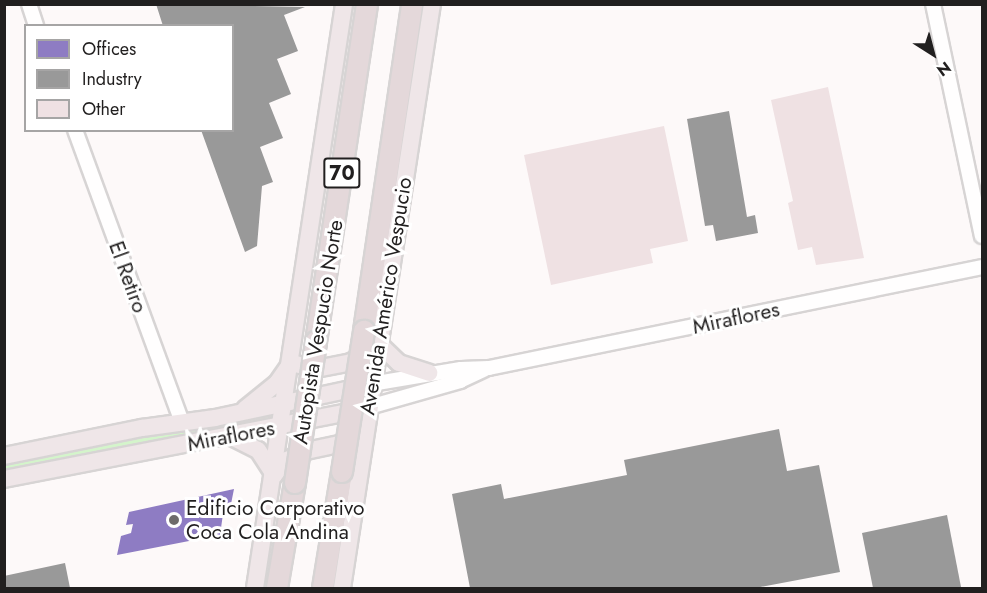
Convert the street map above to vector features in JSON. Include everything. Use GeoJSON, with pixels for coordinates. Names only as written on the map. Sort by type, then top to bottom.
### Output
{"type":"FeatureCollection","features":[{"type":"Feature","properties":{"kind":"highway","name":"Autopista Vespucio Norte"},"geometry":{"type":"LineString","coordinates":[[277,588],[367,4]]}},
{"type":"Feature","properties":{"kind":"highway","name":"Autopista Vespucio Norte"},"geometry":{"type":"LineString","coordinates":[[323,588],[342,472],[371,336],[412,4]]}},
{"type":"Feature","properties":{"kind":"main road"},"geometry":{"type":"LineString","coordinates":[[255,588],[344,4]]}},
{"type":"Feature","properties":{"kind":"main road","name":"Avenida Américo Vespucio"},"geometry":{"type":"LineString","coordinates":[[342,588],[369,407],[371,336],[432,4]]}},
{"type":"Feature","properties":{"kind":"main road"},"geometry":{"type":"LineString","coordinates":[[291,363],[316,369],[351,362],[365,355],[371,336],[399,363],[429,373]]}},
{"type":"Feature","properties":{"kind":"main road"},"geometry":{"type":"LineString","coordinates":[[240,413],[277,383],[291,363]]}},
{"type":"Feature","properties":{"kind":"main road","name":"Miraflores"},"geometry":{"type":"LineString","coordinates":[[4,456],[240,413],[371,384]]}},
{"type":"Feature","properties":{"kind":"main road","name":"Miraflores"},"geometry":{"type":"LineString","coordinates":[[4,479],[232,437],[369,407]]}},
{"type":"Feature","properties":{"kind":"main road"},"geometry":{"type":"LineString","coordinates":[[232,437],[258,450],[274,475]]}},
{"type":"Feature","properties":{"kind":"main road"},"geometry":{"type":"LineString","coordinates":[[274,475],[292,457],[306,451],[340,444],[363,452]]}},
{"type":"Feature","properties":{"kind":"street"},"geometry":{"type":"LineString","coordinates":[[29,4],[35,24]]}},
{"type":"Feature","properties":{"kind":"street"},"geometry":{"type":"LineString","coordinates":[[933,4],[982,236]]}},
{"type":"Feature","properties":{"kind":"street","name":"El Retiro"},"geometry":{"type":"LineString","coordinates":[[76,132],[182,422]]}},
{"type":"Feature","properties":{"kind":"street","name":"Miraflores"},"geometry":{"type":"LineString","coordinates":[[371,384],[429,373],[489,368],[982,267]]}},
{"type":"Feature","properties":{"kind":"street","name":"Miraflores"},"geometry":{"type":"LineString","coordinates":[[369,407],[460,381],[489,368]]}},
{"type":"Feature","properties":{"kind":"green space"},"geometry":{"type":"Polygon","coordinates":[[[275,409],[274,423],[5,478],[5,464],[275,409]]]}},
{"type":"Feature","properties":{"kind":"building: Offices","name":"Edificio Corporativo Coca Cola Andina"},"geometry":{"type":"Polygon","coordinates":[[[234,489],[231,504],[219,507],[218,516],[223,514],[220,535],[117,555],[121,536],[131,533],[133,524],[126,525],[129,512],[234,489]]]}},
{"type":"Feature","properties":{"kind":"building: Industry"},"geometry":{"type":"Polygon","coordinates":[[[156,4],[305,7],[284,15],[298,51],[277,59],[291,94],[269,103],[283,138],[260,147],[273,182],[262,186],[257,246],[245,252],[202,132],[234,132],[234,24],[162,24],[156,4]]]}},
{"type":"Feature","properties":{"kind":"building: Industry"},"geometry":{"type":"Polygon","coordinates":[[[729,111],[747,217],[755,215],[758,233],[716,241],[713,225],[705,226],[687,119],[729,111]]]}},
{"type":"Feature","properties":{"kind":"building: Industry"},"geometry":{"type":"Polygon","coordinates":[[[779,429],[787,471],[819,465],[840,572],[755,588],[470,588],[452,494],[501,484],[504,499],[627,475],[624,460],[779,429]]]}},
{"type":"Feature","properties":{"kind":"building: Industry"},"geometry":{"type":"Polygon","coordinates":[[[947,515],[961,587],[873,588],[862,533],[947,515]]]}},
{"type":"Feature","properties":{"kind":"building: Industry"},"geometry":{"type":"Polygon","coordinates":[[[65,563],[70,588],[4,588],[4,576],[65,563]]]}},
{"type":"Feature","properties":{"kind":"building: Other"},"geometry":{"type":"Polygon","coordinates":[[[828,87],[864,258],[816,265],[812,247],[798,250],[788,203],[793,201],[771,100],[828,87]]]}},
{"type":"Feature","properties":{"kind":"building: Other"},"geometry":{"type":"Polygon","coordinates":[[[664,126],[688,241],[650,249],[653,263],[551,285],[524,155],[664,126]]]}},
{"type":"Feature","properties":{"kind":"place","name":"Edificio Corporativo Coca Cola Andina"},"geometry":{"type":"Point","coordinates":[174,520]}}]}
